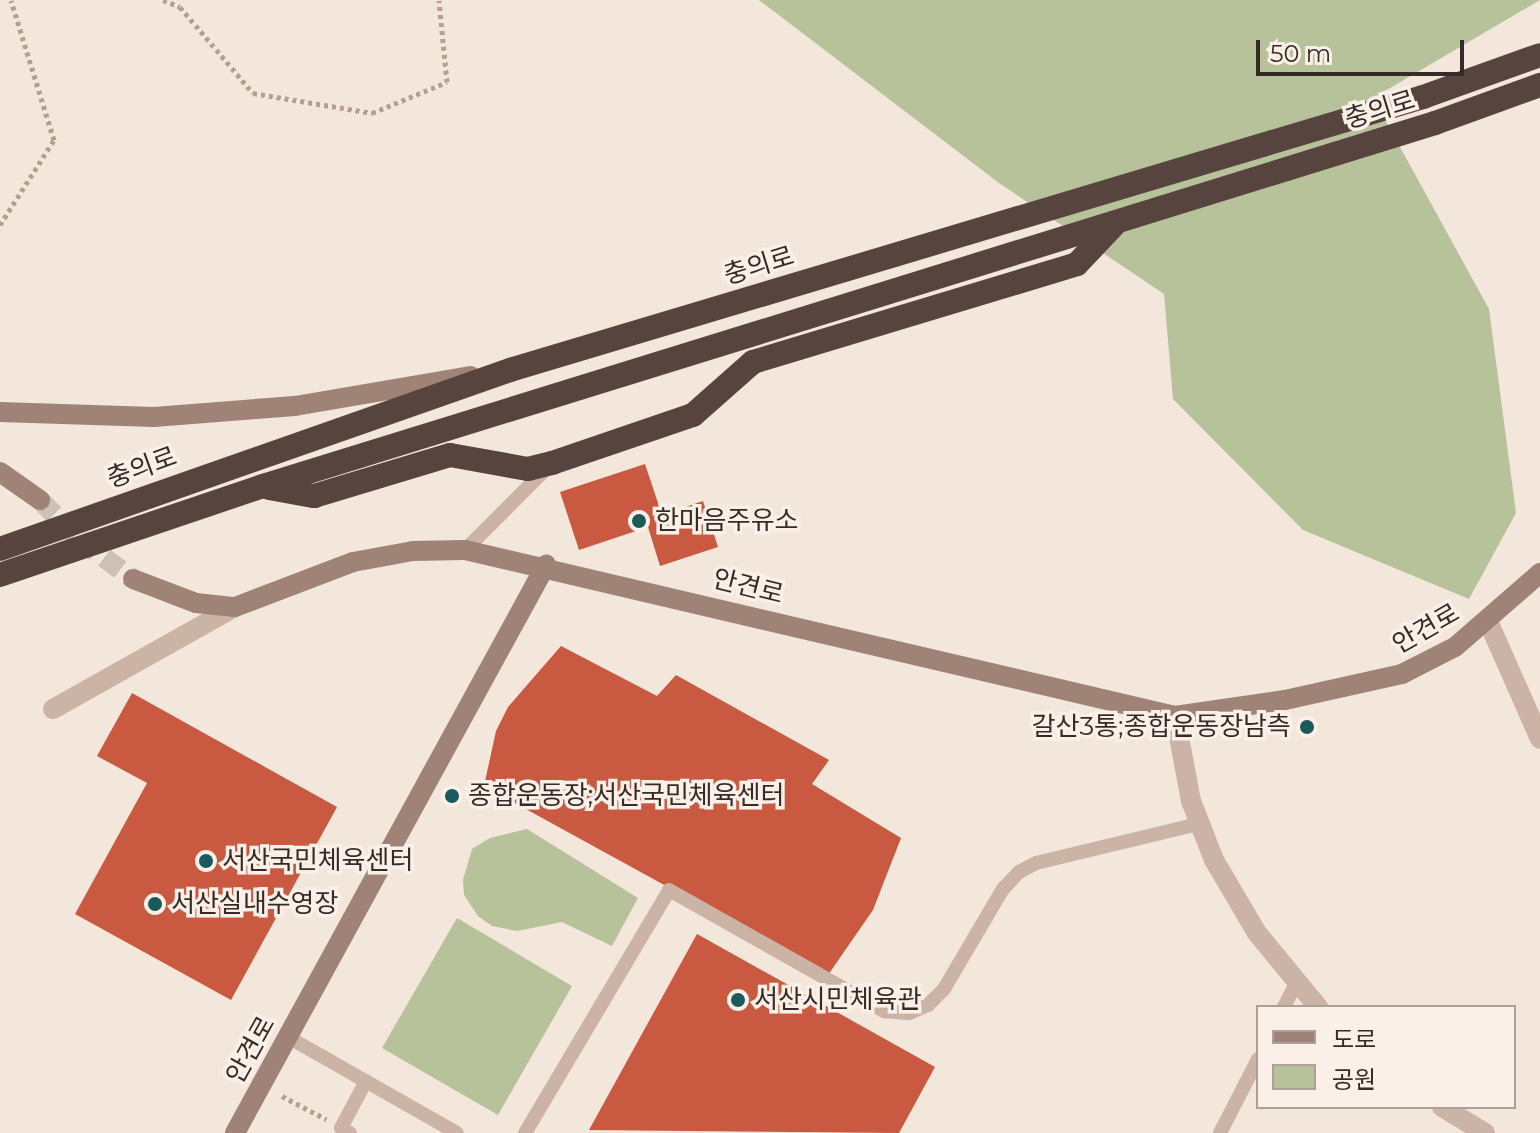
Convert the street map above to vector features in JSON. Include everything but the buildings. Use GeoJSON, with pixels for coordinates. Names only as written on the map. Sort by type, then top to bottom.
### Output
{"type":"FeatureCollection","features":[{"type":"Feature","properties":{"kind":"highway","name":"충의로"},"geometry":{"type":"LineString","coordinates":[[0,549],[510,370],[1423,97],[1540,55]]}},
{"type":"Feature","properties":{"kind":"highway","name":"충의로"},"geometry":{"type":"LineString","coordinates":[[0,575],[263,486],[1117,222],[1540,85]]}},
{"type":"Feature","properties":{"kind":"highway"},"geometry":{"type":"LineString","coordinates":[[263,486],[314,496],[450,455],[528,469],[552,463],[693,415],[753,362],[1077,264],[1117,222]]}},
{"type":"Feature","properties":{"kind":"street"},"geometry":{"type":"LineString","coordinates":[[0,412],[154,417],[295,406],[510,370]]}},
{"type":"Feature","properties":{"kind":"street"},"geometry":{"type":"LineString","coordinates":[[0,472],[40,500]]}},
{"type":"Feature","properties":{"kind":"street"},"geometry":{"type":"LineString","coordinates":[[53,709],[235,607],[353,562],[413,551],[465,550],[546,565]]}},
{"type":"Feature","properties":{"kind":"street","name":"안견로"},"geometry":{"type":"LineString","coordinates":[[235,1133],[546,565],[1175,716],[1285,700],[1402,674],[1455,647],[1540,573]]}},
{"type":"Feature","properties":{"kind":"street"},"geometry":{"type":"LineString","coordinates":[[133,579],[196,603],[235,607]]}},
{"type":"Feature","properties":{"kind":"street"},"geometry":{"type":"LineString","coordinates":[[1488,621],[1540,739]]}},
{"type":"Feature","properties":{"kind":"street"},"geometry":{"type":"LineString","coordinates":[[1175,716],[1199,824],[1232,895],[1296,983],[1316,1005]]}},
{"type":"Feature","properties":{"kind":"street"},"geometry":{"type":"LineString","coordinates":[[1445,1109],[1485,1133]]}},
{"type":"Feature","properties":{"kind":"lane"},"geometry":{"type":"LineString","coordinates":[[465,550],[552,463]]}},
{"type":"Feature","properties":{"kind":"lane"},"geometry":{"type":"LineString","coordinates":[[525,1133],[669,890],[884,1011],[909,1013],[928,1005],[944,989],[1003,889],[1019,872],[1036,863],[1199,824]]}},
{"type":"Feature","properties":{"kind":"lane"},"geometry":{"type":"LineString","coordinates":[[1285,1005],[1296,983]]}},
{"type":"Feature","properties":{"kind":"lane"},"geometry":{"type":"LineString","coordinates":[[288,1037],[457,1133]]}},
{"type":"Feature","properties":{"kind":"lane"},"geometry":{"type":"LineString","coordinates":[[1220,1133],[1256,1063]]}},
{"type":"Feature","properties":{"kind":"lane"},"geometry":{"type":"LineString","coordinates":[[346,1130],[366,1081]]}},
{"type":"Feature","properties":{"kind":"path"},"geometry":{"type":"LineString","coordinates":[[0,225],[54,140],[11,0]]}},
{"type":"Feature","properties":{"kind":"path"},"geometry":{"type":"LineString","coordinates":[[163,0],[180,7],[253,93],[372,113],[447,82],[439,0]]}},
{"type":"Feature","properties":{"kind":"path"},"geometry":{"type":"LineString","coordinates":[[262,1085],[346,1130]]}},
{"type":"Feature","properties":{"kind":"green space"},"geometry":{"type":"Polygon","coordinates":[[[759,0],[1540,0],[1373,98],[1489,309],[1516,513],[1469,599],[1303,530],[1173,399],[1164,294],[999,183],[759,0]]]}},
{"type":"Feature","properties":{"kind":"green space"},"geometry":{"type":"Polygon","coordinates":[[[527,829],[638,898],[612,946],[562,922],[517,931],[492,926],[478,916],[464,895],[463,880],[472,849],[490,838],[527,829]]]}},
{"type":"Feature","properties":{"kind":"green space"},"geometry":{"type":"Polygon","coordinates":[[[457,918],[572,986],[498,1115],[382,1048],[457,918]]]}},
{"type":"Feature","properties":{"kind":"tunnel"},"geometry":{"type":"LineString","coordinates":[[40,500],[80,540],[133,579]]}},
{"type":"Feature","properties":{"kind":"place","name":"한마음주유소"},"geometry":{"type":"Point","coordinates":[639,521]}},
{"type":"Feature","properties":{"kind":"place","name":"갈산3통;종합운동장남측"},"geometry":{"type":"Point","coordinates":[1307,727]}},
{"type":"Feature","properties":{"kind":"place","name":"종합운동장;서산국민체육센터"},"geometry":{"type":"Point","coordinates":[452,796]}},
{"type":"Feature","properties":{"kind":"place","name":"서산국민체육센터"},"geometry":{"type":"Point","coordinates":[206,861]}},
{"type":"Feature","properties":{"kind":"place","name":"서산실내수영장"},"geometry":{"type":"Point","coordinates":[155,904]}},
{"type":"Feature","properties":{"kind":"place","name":"서산시민체육관"},"geometry":{"type":"Point","coordinates":[738,1000]}}]}
